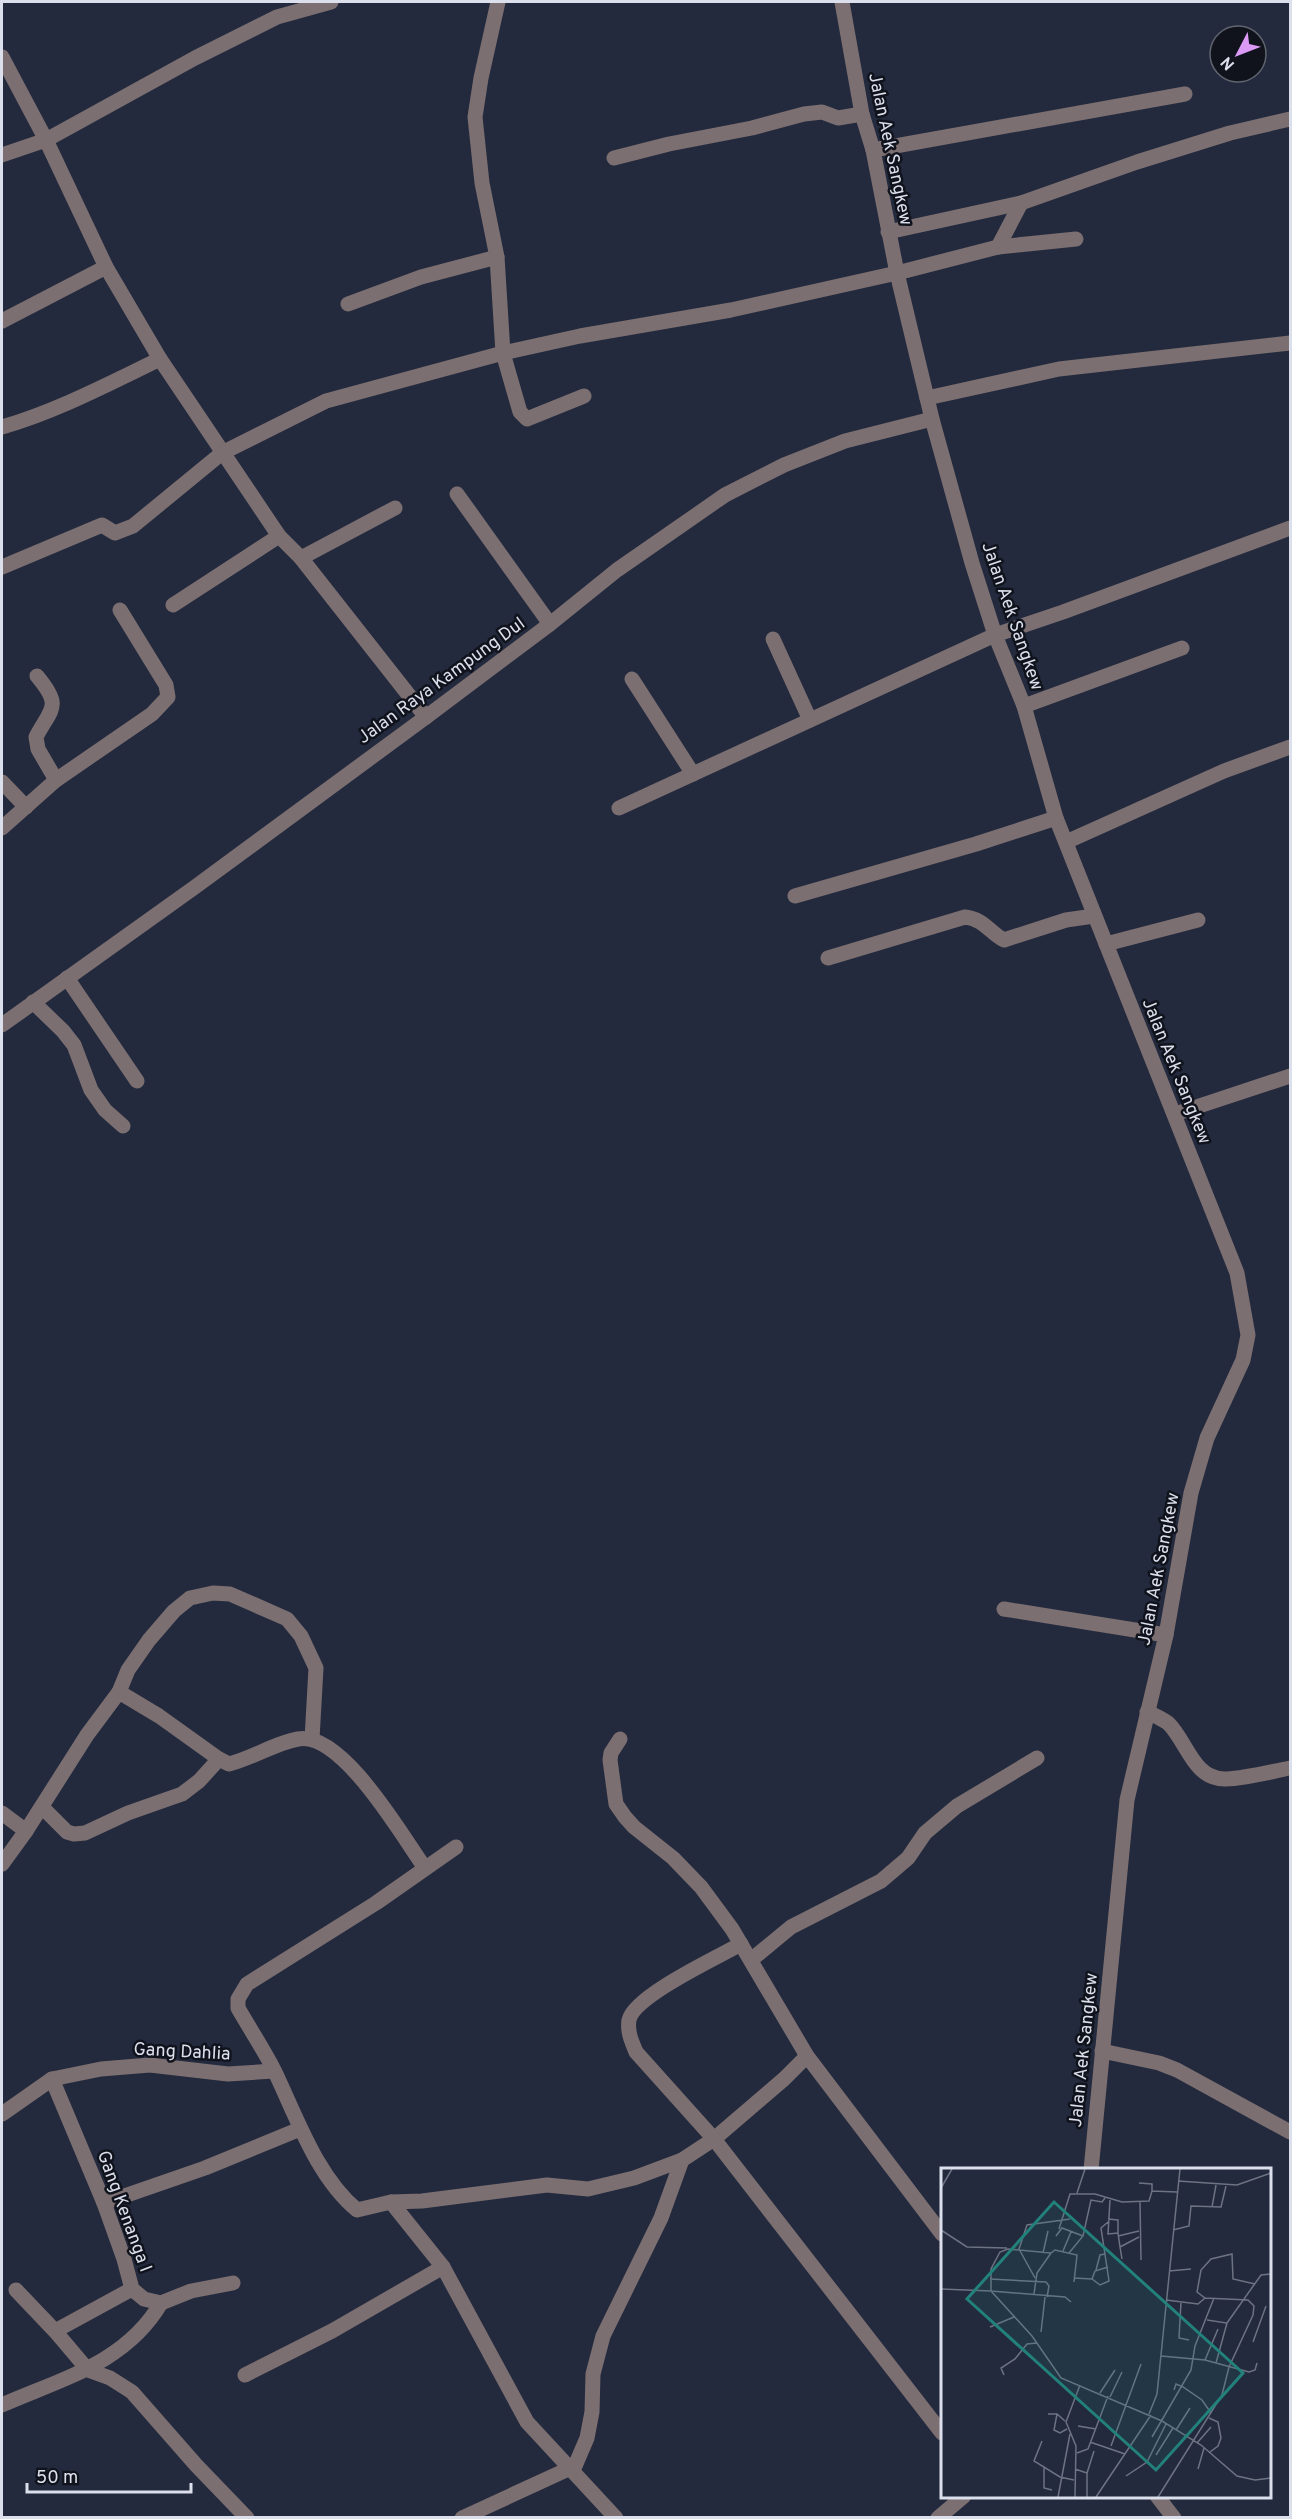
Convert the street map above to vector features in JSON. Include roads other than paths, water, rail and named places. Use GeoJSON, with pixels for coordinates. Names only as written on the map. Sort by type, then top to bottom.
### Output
{"type":"FeatureCollection","features":[{"type":"Feature","properties":{"kind":"street"},"geometry":{"type":"LineString","coordinates":[[2,155],[46,140],[195,58],[277,17],[331,2]]}},
{"type":"Feature","properties":{"kind":"street"},"geometry":{"type":"LineString","coordinates":[[498,2],[475,117],[482,183],[497,257],[503,353],[523,417],[527,419],[584,396]]}},
{"type":"Feature","properties":{"kind":"street","name":"Jalan Aek Sangkew"},"geometry":{"type":"LineString","coordinates":[[842,2],[862,114],[873,150],[897,273],[932,419],[972,563],[995,635],[1024,706],[1056,818],[1237,1273],[1248,1335],[1243,1360],[1207,1438],[1191,1493],[1166,1635],[1127,1800],[1091,2168]]}},
{"type":"Feature","properties":{"kind":"street"},"geometry":{"type":"LineString","coordinates":[[2,57],[46,140],[106,267],[160,359],[279,536],[301,558],[426,717]]}},
{"type":"Feature","properties":{"kind":"street"},"geometry":{"type":"LineString","coordinates":[[873,150],[1185,94]]}},
{"type":"Feature","properties":{"kind":"street"},"geometry":{"type":"LineString","coordinates":[[614,158],[669,144],[752,128],[804,114],[822,112],[838,118],[862,114]]}},
{"type":"Feature","properties":{"kind":"street"},"geometry":{"type":"LineString","coordinates":[[888,232],[1021,203],[1137,162],[1230,133],[1290,119]]}},
{"type":"Feature","properties":{"kind":"street"},"geometry":{"type":"LineString","coordinates":[[998,247],[1021,203]]}},
{"type":"Feature","properties":{"kind":"street"},"geometry":{"type":"LineString","coordinates":[[2,567],[102,525],[115,534],[120,533],[133,526],[222,453],[326,401],[503,353],[580,336],[731,310],[897,273],[998,247],[1076,239]]}},
{"type":"Feature","properties":{"kind":"street"},"geometry":{"type":"LineString","coordinates":[[348,304],[421,277],[497,257]]}},
{"type":"Feature","properties":{"kind":"street"},"geometry":{"type":"LineString","coordinates":[[2,321],[106,267]]}},
{"type":"Feature","properties":{"kind":"street"},"geometry":{"type":"LineString","coordinates":[[927,398],[1059,369],[1290,343]]}},
{"type":"Feature","properties":{"kind":"street"},"geometry":{"type":"LineString","coordinates":[[2,427],[27,420],[83,396],[160,359]]}},
{"type":"Feature","properties":{"kind":"street","name":"Jalan Raya Kampung Dul"},"geometry":{"type":"LineString","coordinates":[[2,1025],[426,717],[550,624],[617,570],[724,495],[784,465],[844,441],[932,419]]}},
{"type":"Feature","properties":{"kind":"street"},"geometry":{"type":"LineString","coordinates":[[457,494],[550,624]]}},
{"type":"Feature","properties":{"kind":"street"},"geometry":{"type":"LineString","coordinates":[[301,558],[395,508]]}},
{"type":"Feature","properties":{"kind":"street"},"geometry":{"type":"LineString","coordinates":[[619,808],[995,635],[1290,528]]}},
{"type":"Feature","properties":{"kind":"street"},"geometry":{"type":"LineString","coordinates":[[173,605],[279,536]]}},
{"type":"Feature","properties":{"kind":"street"},"geometry":{"type":"LineString","coordinates":[[2,828],[56,780],[152,714],[168,697],[166,685],[120,609]]}},
{"type":"Feature","properties":{"kind":"street"},"geometry":{"type":"LineString","coordinates":[[773,639],[810,720]]}},
{"type":"Feature","properties":{"kind":"street"},"geometry":{"type":"LineString","coordinates":[[1024,706],[1182,648]]}},
{"type":"Feature","properties":{"kind":"street"},"geometry":{"type":"LineString","coordinates":[[37,676],[45,686],[52,703],[52,712],[36,736],[38,749],[56,780]]}},
{"type":"Feature","properties":{"kind":"street"},"geometry":{"type":"LineString","coordinates":[[632,679],[693,774]]}},
{"type":"Feature","properties":{"kind":"street"},"geometry":{"type":"LineString","coordinates":[[1066,842],[1224,771],[1290,747]]}},
{"type":"Feature","properties":{"kind":"street"},"geometry":{"type":"LineString","coordinates":[[2,782],[26,807]]}},
{"type":"Feature","properties":{"kind":"street"},"geometry":{"type":"LineString","coordinates":[[795,896],[976,844],[1056,818]]}},
{"type":"Feature","properties":{"kind":"street"},"geometry":{"type":"LineString","coordinates":[[828,958],[966,917],[977,918],[988,926],[993,935],[1004,940],[1017,938],[1066,920],[1094,916]]}},
{"type":"Feature","properties":{"kind":"street"},"geometry":{"type":"LineString","coordinates":[[1106,944],[1198,920]]}},
{"type":"Feature","properties":{"kind":"street"},"geometry":{"type":"LineString","coordinates":[[67,978],[137,1081]]}},
{"type":"Feature","properties":{"kind":"street"},"geometry":{"type":"LineString","coordinates":[[33,1002],[74,1045],[91,1090],[105,1110],[123,1126]]}},
{"type":"Feature","properties":{"kind":"street"},"geometry":{"type":"LineString","coordinates":[[1175,1114],[1290,1076]]}},
{"type":"Feature","properties":{"kind":"street"},"geometry":{"type":"LineString","coordinates":[[2,1864],[42,1807],[87,1735],[119,1692],[128,1670],[174,1611],[190,1598],[213,1593],[230,1594],[287,1619],[301,1636],[316,1668],[312,1738]]}},
{"type":"Feature","properties":{"kind":"street"},"geometry":{"type":"LineString","coordinates":[[1004,1609],[1166,1635]]}},
{"type":"Feature","properties":{"kind":"street"},"geometry":{"type":"LineString","coordinates":[[119,1692],[230,1764],[298,1739],[312,1738],[327,1745],[352,1767],[425,1868]]}},
{"type":"Feature","properties":{"kind":"street"},"geometry":{"type":"LineString","coordinates":[[1147,1712],[1168,1723],[1193,1761],[1201,1770],[1210,1775],[1224,1779],[1290,1768]]}},
{"type":"Feature","properties":{"kind":"street"},"geometry":{"type":"LineString","coordinates":[[620,1740],[611,1753],[610,1760],[616,1804],[634,1827],[673,1858],[701,1887],[741,1944],[807,2056],[941,2233]]}},
{"type":"Feature","properties":{"kind":"street"},"geometry":{"type":"LineString","coordinates":[[751,1960],[791,1927],[881,1881],[908,1858],[925,1833],[957,1806],[1037,1758]]}},
{"type":"Feature","properties":{"kind":"street"},"geometry":{"type":"LineString","coordinates":[[42,1807],[67,1832],[85,1833],[128,1813],[182,1794],[199,1781],[219,1759]]}},
{"type":"Feature","properties":{"kind":"street"},"geometry":{"type":"LineString","coordinates":[[2,1813],[26,1831]]}},
{"type":"Feature","properties":{"kind":"street"},"geometry":{"type":"LineString","coordinates":[[456,1847],[319,1940],[247,1984],[238,1999],[238,2008],[274,2071],[300,2129],[342,2197],[357,2210],[391,2202],[422,2201],[547,2185],[588,2189],[634,2178],[682,2160],[714,2139],[784,2079],[807,2056]]}},
{"type":"Feature","properties":{"kind":"street"},"geometry":{"type":"LineString","coordinates":[[741,1944],[643,2001],[629,2019],[629,2036],[636,2052],[714,2139],[941,2432]]}},
{"type":"Feature","properties":{"kind":"street"},"geometry":{"type":"LineString","coordinates":[[1102,2051],[1159,2063],[1177,2070],[1290,2132]]}},
{"type":"Feature","properties":{"kind":"street","name":"Gang Dahlia"},"geometry":{"type":"LineString","coordinates":[[52,2079],[101,2069],[150,2065],[228,2074],[274,2071]]}},
{"type":"Feature","properties":{"kind":"street"},"geometry":{"type":"LineString","coordinates":[[2,2114],[52,2079]]}},
{"type":"Feature","properties":{"kind":"street","name":"Gang Kenanga I"},"geometry":{"type":"LineString","coordinates":[[52,2079],[104,2203],[132,2289],[144,2299],[161,2303]]}},
{"type":"Feature","properties":{"kind":"street"},"geometry":{"type":"LineString","coordinates":[[104,2203],[205,2168],[300,2129]]}},
{"type":"Feature","properties":{"kind":"street"},"geometry":{"type":"LineString","coordinates":[[462,2517],[575,2466],[587,2438],[592,2412],[593,2374],[603,2336],[661,2218],[682,2160]]}},
{"type":"Feature","properties":{"kind":"street"},"geometry":{"type":"LineString","coordinates":[[391,2202],[443,2267],[527,2422],[616,2517]]}},
{"type":"Feature","properties":{"kind":"street"},"geometry":{"type":"LineString","coordinates":[[245,2375],[332,2331],[443,2267]]}},
{"type":"Feature","properties":{"kind":"street"},"geometry":{"type":"LineString","coordinates":[[2,2405],[88,2370],[113,2355],[135,2338],[152,2319],[161,2303],[191,2291],[233,2283]]}},
{"type":"Feature","properties":{"kind":"street"},"geometry":{"type":"LineString","coordinates":[[55,2331],[132,2289]]}},
{"type":"Feature","properties":{"kind":"street"},"geometry":{"type":"LineString","coordinates":[[16,2290],[88,2370],[110,2378],[132,2392],[196,2465],[247,2517]]}},
{"type":"Feature","properties":{"kind":"street"},"geometry":{"type":"LineString","coordinates":[[938,2517],[962,2498]]}},
{"type":"Feature","properties":{"kind":"street"},"geometry":{"type":"LineString","coordinates":[[1159,2498],[1174,2517]]}}]}
